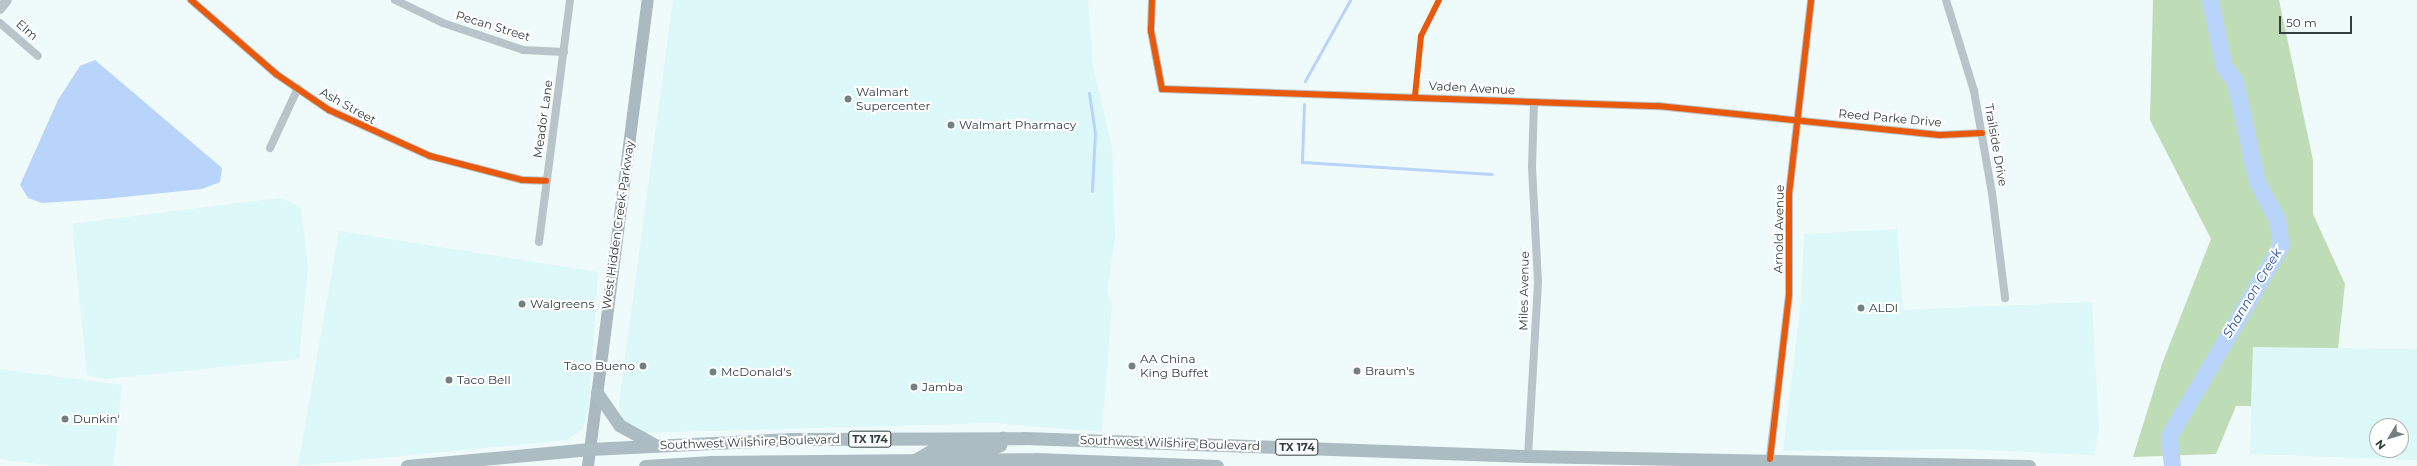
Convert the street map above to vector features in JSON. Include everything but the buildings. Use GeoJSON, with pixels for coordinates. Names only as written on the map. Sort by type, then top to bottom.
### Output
{"type":"FeatureCollection","features":[{"type":"Feature","properties":{"kind":"main road","name":"West Hidden Creek Parkway"},"geometry":{"type":"LineString","coordinates":[[588,466],[648,0]]}},
{"type":"Feature","properties":{"kind":"main road"},"geometry":{"type":"LineString","coordinates":[[597,393],[619,425],[657,446]]}},
{"type":"Feature","properties":{"kind":"main road"},"geometry":{"type":"LineString","coordinates":[[915,460],[934,449],[992,449],[1000,445],[1003,438]]}},
{"type":"Feature","properties":{"kind":"main road","name":"Southwest Wilshire Boulevard"},"geometry":{"type":"LineString","coordinates":[[407,466],[590,449],[793,439],[1003,438],[1215,444],[1528,456],[2029,466]]}},
{"type":"Feature","properties":{"kind":"main road"},"geometry":{"type":"LineString","coordinates":[[1215,444],[1216,466]]}},
{"type":"Feature","properties":{"kind":"main road","name":"Southwest Wilshire Boulevard"},"geometry":{"type":"LineString","coordinates":[[645,466],[711,462],[915,460],[1216,466]]}},
{"type":"Feature","properties":{"kind":"street"},"geometry":{"type":"LineString","coordinates":[[0,9],[7,0]]}},
{"type":"Feature","properties":{"kind":"street","name":"Ash Street"},"geometry":{"type":"LineString","coordinates":[[191,0],[276,74],[329,110],[430,156],[522,180],[546,180]]}},
{"type":"Feature","properties":{"kind":"street","name":"Pecan Street"},"geometry":{"type":"LineString","coordinates":[[395,0],[442,23],[523,50],[564,52]]}},
{"type":"Feature","properties":{"kind":"street","name":"Meador Lane"},"geometry":{"type":"LineString","coordinates":[[538,242],[570,0]]}},
{"type":"Feature","properties":{"kind":"street","name":"Vaden Avenue"},"geometry":{"type":"LineString","coordinates":[[1152,0],[1151,31],[1162,89],[1658,106],[1797,119]]}},
{"type":"Feature","properties":{"kind":"street","name":"Arnold Avenue"},"geometry":{"type":"LineString","coordinates":[[1770,462],[1789,294],[1789,194],[1811,0]]}},
{"type":"Feature","properties":{"kind":"street","name":"Trailside Drive"},"geometry":{"type":"LineString","coordinates":[[1946,0],[1974,91],[1982,133],[2006,298]]}},
{"type":"Feature","properties":{"kind":"street","name":"Elm"},"geometry":{"type":"LineString","coordinates":[[0,23],[38,56]]}},
{"type":"Feature","properties":{"kind":"street"},"geometry":{"type":"LineString","coordinates":[[270,148],[298,88]]}},
{"type":"Feature","properties":{"kind":"street","name":"Miles Avenue"},"geometry":{"type":"LineString","coordinates":[[1528,456],[1538,282],[1532,166],[1534,102]]}},
{"type":"Feature","properties":{"kind":"street","name":"Reed Parke Drive"},"geometry":{"type":"LineString","coordinates":[[1797,119],[1940,135],[1982,133]]}},
{"type":"Feature","properties":{"kind":"shaded area"},"geometry":{"type":"Polygon","coordinates":[[[673,0],[1088,0],[1093,66],[1112,148],[1115,238],[1107,291],[1112,305],[1102,432],[995,423],[641,433],[630,429],[622,418],[619,403],[673,0]]]}},
{"type":"Feature","properties":{"kind":"shaded area"},"geometry":{"type":"Polygon","coordinates":[[[281,198],[301,207],[308,267],[299,359],[105,379],[87,375],[72,224],[281,198]]]}},
{"type":"Feature","properties":{"kind":"shaded area"},"geometry":{"type":"Polygon","coordinates":[[[1897,229],[1903,310],[2092,302],[2099,428],[2094,455],[1964,449],[1783,451],[1801,301],[1804,234],[1897,229]]]}},
{"type":"Feature","properties":{"kind":"shaded area"},"geometry":{"type":"Polygon","coordinates":[[[339,231],[598,272],[589,403],[583,429],[567,440],[298,466],[339,231]]]}},
{"type":"Feature","properties":{"kind":"shaded area"},"geometry":{"type":"Polygon","coordinates":[[[2253,347],[2417,349],[2417,460],[2250,454],[2253,347]]]}},
{"type":"Feature","properties":{"kind":"shaded area"},"geometry":{"type":"Polygon","coordinates":[[[0,369],[122,385],[113,466],[55,466],[0,459],[0,369]]]}},
{"type":"Feature","properties":{"kind":"green space"},"geometry":{"type":"Polygon","coordinates":[[[2153,0],[2279,0],[2313,160],[2313,214],[2345,284],[2338,348],[2253,347],[2251,406],[2236,406],[2216,454],[2133,457],[2162,364],[2211,239],[2150,120],[2153,0]]]}},
{"type":"Feature","properties":{"kind":"water"},"geometry":{"type":"Polygon","coordinates":[[[95,60],[222,168],[220,182],[202,189],[104,199],[42,203],[28,198],[20,185],[58,100],[80,66],[95,60]]]}},
{"type":"Feature","properties":{"kind":"waterway"},"geometry":{"type":"LineString","coordinates":[[1305,81],[1350,0]]}},
{"type":"Feature","properties":{"kind":"waterway","name":"Shannon Creek"},"geometry":{"type":"LineString","coordinates":[[2172,466],[2169,436],[2281,245],[2277,219],[2257,182],[2235,81],[2224,67],[2210,0]]}},
{"type":"Feature","properties":{"kind":"waterway"},"geometry":{"type":"LineString","coordinates":[[1089,93],[1095,133],[1092,191]]}},
{"type":"Feature","properties":{"kind":"waterway"},"geometry":{"type":"LineString","coordinates":[[1304,104],[1302,162],[1492,174]]}},
{"type":"Feature","properties":{"kind":"cycle path"},"geometry":{"type":"LineString","coordinates":[[191,0],[276,74],[329,110],[430,156],[522,180],[546,181]]}},
{"type":"Feature","properties":{"kind":"cycle path"},"geometry":{"type":"LineString","coordinates":[[1152,0],[1151,31],[1162,89],[1658,106],[1940,135],[1982,133]]}},
{"type":"Feature","properties":{"kind":"cycle path"},"geometry":{"type":"LineString","coordinates":[[1415,96],[1421,36],[1439,0]]}},
{"type":"Feature","properties":{"kind":"cycle path"},"geometry":{"type":"LineString","coordinates":[[1770,459],[1789,294],[1789,194],[1811,0]]}},
{"type":"Feature","properties":{"kind":"place","name":"Walmart Supercenter"},"geometry":{"type":"Point","coordinates":[848,99]}},
{"type":"Feature","properties":{"kind":"place","name":"Walmart Pharmacy"},"geometry":{"type":"Point","coordinates":[951,125]}},
{"type":"Feature","properties":{"kind":"place","name":"Walgreens"},"geometry":{"type":"Point","coordinates":[522,304]}},
{"type":"Feature","properties":{"kind":"place","name":"ALDI"},"geometry":{"type":"Point","coordinates":[1861,308]}},
{"type":"Feature","properties":{"kind":"place","name":"Taco Bueno"},"geometry":{"type":"Point","coordinates":[643,366]}},
{"type":"Feature","properties":{"kind":"place","name":"AA China King Buffet"},"geometry":{"type":"Point","coordinates":[1132,366]}},
{"type":"Feature","properties":{"kind":"place","name":"Braum's"},"geometry":{"type":"Point","coordinates":[1357,371]}},
{"type":"Feature","properties":{"kind":"place","name":"McDonald's"},"geometry":{"type":"Point","coordinates":[713,372]}},
{"type":"Feature","properties":{"kind":"place","name":"Taco Bell"},"geometry":{"type":"Point","coordinates":[449,380]}},
{"type":"Feature","properties":{"kind":"place","name":"Jamba"},"geometry":{"type":"Point","coordinates":[914,387]}},
{"type":"Feature","properties":{"kind":"place","name":"Dunkin'"},"geometry":{"type":"Point","coordinates":[65,419]}}]}
